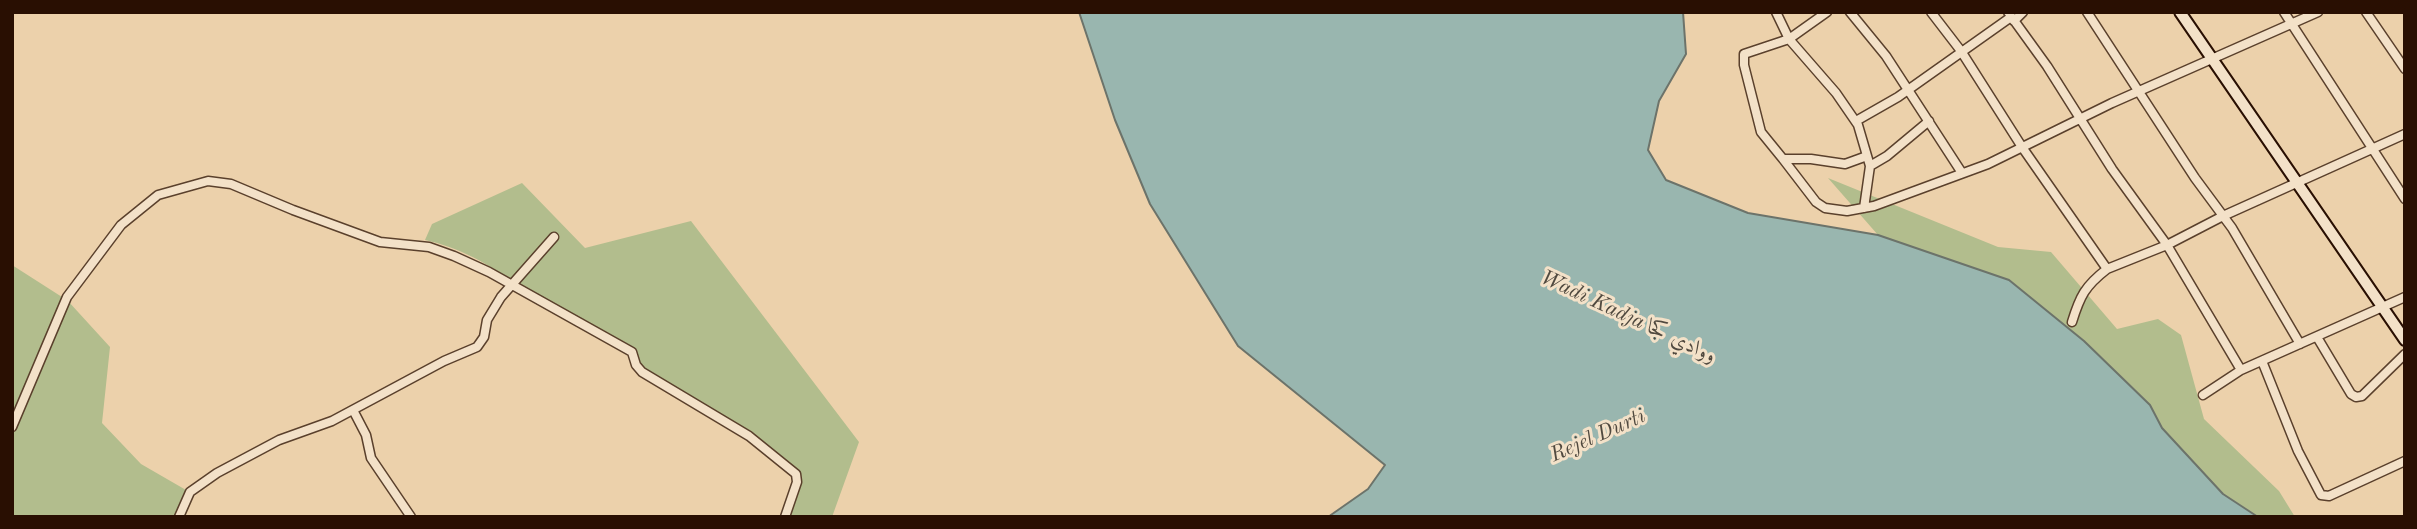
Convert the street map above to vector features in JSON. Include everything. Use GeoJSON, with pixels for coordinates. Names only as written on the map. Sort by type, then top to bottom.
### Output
{"type":"FeatureCollection","features":[{"type":"Feature","properties":{"kind":"main road"},"geometry":{"type":"LineString","coordinates":[[2180,12],[2405,340]]}},
{"type":"Feature","properties":{"kind":"street"},"geometry":{"type":"LineString","coordinates":[[1776,12],[1789,39],[1820,73],[1856,121],[1870,166],[1864,208]]}},
{"type":"Feature","properties":{"kind":"street"},"geometry":{"type":"LineString","coordinates":[[1826,12],[1789,39],[1744,54],[1743,59],[1761,132],[1816,202],[1825,208],[1847,211],[1905,196],[1962,173],[2139,90],[2318,12]]}},
{"type":"Feature","properties":{"kind":"street"},"geometry":{"type":"LineString","coordinates":[[1850,12],[1886,56],[1962,173]]}},
{"type":"Feature","properties":{"kind":"street"},"geometry":{"type":"LineString","coordinates":[[1931,12],[1961,51],[2022,147],[2107,269]]}},
{"type":"Feature","properties":{"kind":"street"},"geometry":{"type":"LineString","coordinates":[[1856,121],[1892,102],[1961,51],[2011,17],[2023,12]]}},
{"type":"Feature","properties":{"kind":"street"},"geometry":{"type":"LineString","coordinates":[[2087,12],[2223,216],[2300,344]]}},
{"type":"Feature","properties":{"kind":"street"},"geometry":{"type":"LineString","coordinates":[[2284,12],[2405,199]]}},
{"type":"Feature","properties":{"kind":"street"},"geometry":{"type":"LineString","coordinates":[[2366,12],[2405,69]]}},
{"type":"Feature","properties":{"kind":"street"},"geometry":{"type":"LineString","coordinates":[[2011,17],[2046,65],[2112,169],[2167,245],[2241,370]]}},
{"type":"Feature","properties":{"kind":"street"},"geometry":{"type":"LineString","coordinates":[[1870,166],[1888,156],[1929,121]]}},
{"type":"Feature","properties":{"kind":"street"},"geometry":{"type":"LineString","coordinates":[[2072,322],[2080,295],[2107,269],[2167,245],[2223,216],[2405,134]]}},
{"type":"Feature","properties":{"kind":"street"},"geometry":{"type":"LineString","coordinates":[[1783,159],[1811,159],[1845,164],[1867,156]]}},
{"type":"Feature","properties":{"kind":"street"},"geometry":{"type":"LineString","coordinates":[[12,427],[67,297],[121,225],[158,195],[208,181],[231,184],[293,211],[380,242],[429,247],[454,256],[632,352],[636,365],[642,372],[749,436],[796,474],[797,482],[785,517]]}},
{"type":"Feature","properties":{"kind":"street"},"geometry":{"type":"LineString","coordinates":[[179,517],[190,492],[217,473],[279,440],[332,421],[444,361],[477,347],[484,337],[487,320],[493,310],[554,237]]}},
{"type":"Feature","properties":{"kind":"street"},"geometry":{"type":"LineString","coordinates":[[2203,395],[2241,370],[2405,297]]}},
{"type":"Feature","properties":{"kind":"street"},"geometry":{"type":"LineString","coordinates":[[2317,337],[2351,394],[2356,397],[2362,396],[2405,354]]}},
{"type":"Feature","properties":{"kind":"street"},"geometry":{"type":"LineString","coordinates":[[2262,361],[2298,451],[2321,495],[2329,496],[2405,461]]}},
{"type":"Feature","properties":{"kind":"street"},"geometry":{"type":"LineString","coordinates":[[353,410],[366,435],[371,458],[411,517]]}},
{"type":"Feature","properties":{"kind":"green space"},"geometry":{"type":"Polygon","coordinates":[[[1828,178],[1998,247],[2051,252],[2117,329],[2158,319],[2181,335],[2204,419],[2279,491],[2295,517],[2258,517],[2223,494],[2162,428],[2150,405],[2009,280],[1878,235],[1828,178]]]}},
{"type":"Feature","properties":{"kind":"green space"},"geometry":{"type":"Polygon","coordinates":[[[522,183],[585,248],[691,221],[859,442],[832,517],[787,517],[799,482],[793,469],[643,371],[633,351],[516,285],[485,263],[425,240],[432,224],[522,183]]]}},
{"type":"Feature","properties":{"kind":"green space"},"geometry":{"type":"Polygon","coordinates":[[[12,265],[62,297],[12,419],[12,265]]]}},
{"type":"Feature","properties":{"kind":"green space"},"geometry":{"type":"Polygon","coordinates":[[[68,301],[110,347],[102,423],[141,464],[186,490],[176,517],[12,517],[12,433],[68,301]]]}},
{"type":"Feature","properties":{"kind":"water"},"geometry":{"type":"Polygon","coordinates":[[[1079,12],[1683,12],[1686,54],[1659,101],[1648,150],[1666,180],[1748,213],[1878,235],[2009,280],[2084,341],[2150,405],[2162,428],[2223,494],[2258,517],[1328,517],[1368,489],[1385,465],[1238,346],[1150,204],[1115,120],[1079,12]]]}},
{"type":"Feature","properties":{"kind":"water label","name":"Wadi Kadja ووادي كجا"},"geometry":{"type":"Point","coordinates":[1628,317]}},
{"type":"Feature","properties":{"kind":"water label","name":"Rejel Durti"},"geometry":{"type":"Point","coordinates":[1598,436]}}]}
